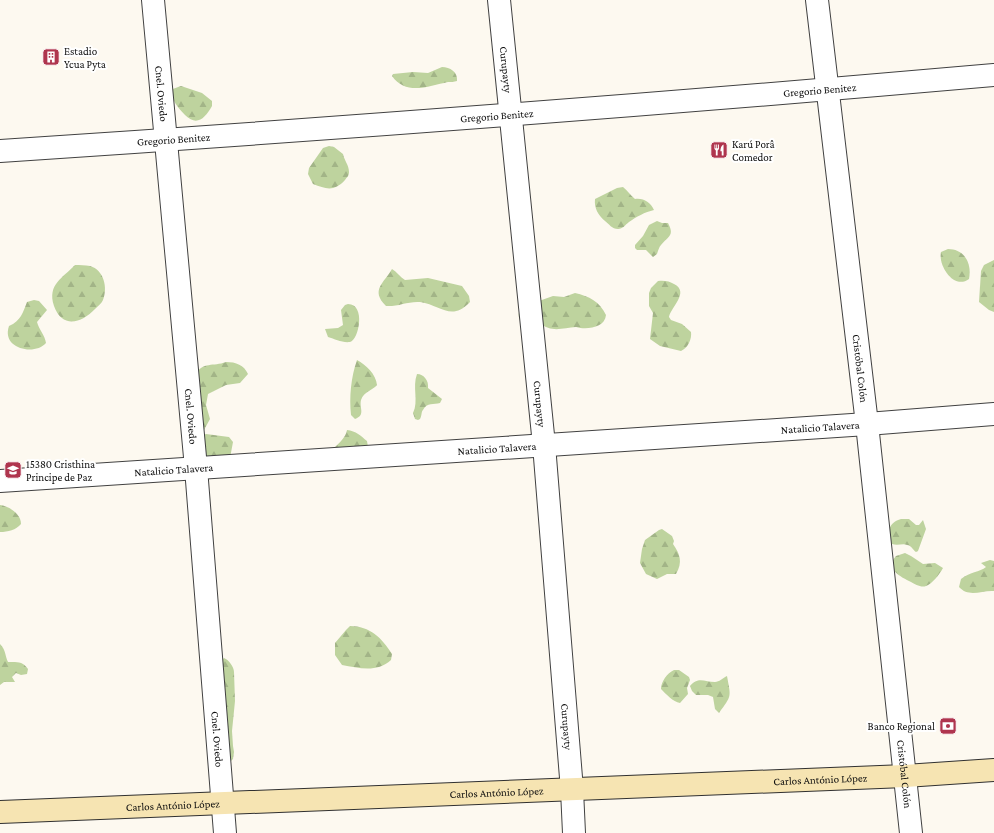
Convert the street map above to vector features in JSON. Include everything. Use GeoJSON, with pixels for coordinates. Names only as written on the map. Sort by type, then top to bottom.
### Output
{"type":"FeatureCollection","features":[{"type":"Feature","properties":{"kind":"main road","name":"Carlos António López"},"geometry":{"type":"LineString","coordinates":[[0,812],[905,776],[994,770]]}},
{"type":"Feature","properties":{"kind":"street","name":"Cnel. Oviedo"},"geometry":{"type":"LineString","coordinates":[[153,0],[196,468],[225,833]]}},
{"type":"Feature","properties":{"kind":"street","name":"Curupayty"},"geometry":{"type":"LineString","coordinates":[[499,0],[544,445],[572,790],[574,833]]}},
{"type":"Feature","properties":{"kind":"street","name":"Cristóbal Colón"},"geometry":{"type":"LineString","coordinates":[[817,0],[867,424],[911,833]]}},
{"type":"Feature","properties":{"kind":"street","name":"Gregorio Benitez"},"geometry":{"type":"LineString","coordinates":[[0,151],[166,140],[827,90],[994,75]]}},
{"type":"Feature","properties":{"kind":"street","name":"Natalicio Talavera"},"geometry":{"type":"LineString","coordinates":[[0,481],[867,424],[994,414]]}},
{"type":"Feature","properties":{"kind":"green space"},"geometry":{"type":"Polygon","coordinates":[[[442,67],[453,71],[456,75],[457,81],[426,87],[411,88],[404,86],[392,76],[393,74],[413,72],[428,73],[442,67]]]}},
{"type":"Feature","properties":{"kind":"green space"},"geometry":{"type":"Polygon","coordinates":[[[181,86],[202,93],[212,101],[212,106],[200,120],[197,121],[189,119],[182,112],[172,97],[170,90],[181,86]]]}},
{"type":"Feature","properties":{"kind":"green space"},"geometry":{"type":"Polygon","coordinates":[[[329,146],[334,147],[343,154],[349,172],[349,175],[341,184],[333,188],[326,188],[313,184],[308,174],[309,168],[323,148],[329,146]]]}},
{"type":"Feature","properties":{"kind":"green space"},"geometry":{"type":"Polygon","coordinates":[[[623,187],[635,199],[641,199],[649,203],[654,210],[647,212],[629,222],[624,227],[616,229],[598,214],[595,199],[617,188],[623,187]]]}},
{"type":"Feature","properties":{"kind":"green space"},"geometry":{"type":"Polygon","coordinates":[[[657,221],[668,223],[671,233],[660,246],[657,254],[653,257],[646,250],[637,250],[635,245],[643,236],[649,225],[657,221]]]}},
{"type":"Feature","properties":{"kind":"green space"},"geometry":{"type":"Polygon","coordinates":[[[948,249],[959,252],[966,258],[970,273],[969,279],[963,282],[953,279],[948,275],[942,264],[941,252],[948,249]]]}},
{"type":"Feature","properties":{"kind":"green space"},"geometry":{"type":"Polygon","coordinates":[[[994,260],[994,312],[979,302],[981,271],[984,265],[994,260]]]}},
{"type":"Feature","properties":{"kind":"green space"},"geometry":{"type":"Polygon","coordinates":[[[75,265],[90,266],[99,271],[104,280],[105,290],[102,302],[90,314],[78,320],[67,321],[58,313],[52,298],[54,287],[57,282],[75,265]]]}},
{"type":"Feature","properties":{"kind":"green space"},"geometry":{"type":"Polygon","coordinates":[[[392,269],[405,280],[428,278],[462,286],[469,296],[470,302],[463,308],[451,312],[420,302],[386,306],[381,300],[379,291],[382,283],[392,269]]]}},
{"type":"Feature","properties":{"kind":"green space"},"geometry":{"type":"Polygon","coordinates":[[[658,281],[671,282],[678,287],[680,291],[678,300],[669,317],[671,320],[682,324],[691,332],[689,343],[686,348],[681,351],[660,346],[650,339],[653,313],[649,306],[649,293],[651,288],[658,281]]]}},
{"type":"Feature","properties":{"kind":"green space"},"geometry":{"type":"Polygon","coordinates":[[[575,293],[589,298],[601,306],[606,315],[602,323],[590,328],[576,327],[553,329],[540,323],[523,326],[519,319],[520,310],[522,307],[553,296],[564,297],[575,293]]]}},
{"type":"Feature","properties":{"kind":"green space"},"geometry":{"type":"Polygon","coordinates":[[[34,300],[39,301],[47,310],[37,322],[46,343],[41,347],[34,349],[20,348],[14,345],[10,340],[8,334],[9,326],[19,319],[27,302],[34,300]]]}},
{"type":"Feature","properties":{"kind":"green space"},"geometry":{"type":"Polygon","coordinates":[[[348,304],[354,306],[359,315],[358,329],[353,340],[347,342],[328,337],[325,329],[338,328],[343,325],[341,310],[348,304]]]}},
{"type":"Feature","properties":{"kind":"green space"},"geometry":{"type":"Polygon","coordinates":[[[357,360],[370,370],[375,377],[377,385],[362,397],[361,413],[355,419],[351,415],[350,394],[353,373],[357,360]]]}},
{"type":"Feature","properties":{"kind":"green space"},"geometry":{"type":"Polygon","coordinates":[[[226,362],[239,365],[244,368],[248,374],[240,383],[226,385],[208,394],[206,405],[210,419],[204,430],[201,429],[195,375],[205,366],[226,362]]]}},
{"type":"Feature","properties":{"kind":"green space"},"geometry":{"type":"Polygon","coordinates":[[[417,374],[420,374],[426,378],[428,388],[442,399],[440,403],[426,406],[422,411],[420,419],[418,420],[415,419],[413,413],[415,408],[415,384],[417,374]]]}},
{"type":"Feature","properties":{"kind":"green space"},"geometry":{"type":"Polygon","coordinates":[[[347,430],[363,437],[367,441],[368,447],[331,451],[343,439],[347,430]]]}},
{"type":"Feature","properties":{"kind":"green space"},"geometry":{"type":"Polygon","coordinates":[[[206,434],[229,437],[233,442],[230,458],[217,467],[196,449],[197,437],[206,434]]]}},
{"type":"Feature","properties":{"kind":"green space"},"geometry":{"type":"Polygon","coordinates":[[[0,505],[11,509],[17,514],[21,524],[17,528],[6,532],[0,532],[0,505]]]}},
{"type":"Feature","properties":{"kind":"green space"},"geometry":{"type":"Polygon","coordinates":[[[901,519],[909,519],[916,525],[919,525],[923,520],[926,529],[918,551],[916,552],[908,545],[892,544],[890,540],[889,529],[894,523],[901,519]]]}},
{"type":"Feature","properties":{"kind":"green space"},"geometry":{"type":"Polygon","coordinates":[[[662,529],[672,536],[674,541],[673,544],[679,555],[680,562],[676,574],[667,574],[657,579],[646,574],[640,563],[645,540],[662,529]]]}},
{"type":"Feature","properties":{"kind":"green space"},"geometry":{"type":"Polygon","coordinates":[[[905,553],[923,564],[935,563],[943,568],[929,585],[918,586],[899,575],[893,569],[892,565],[896,556],[905,553]]]}},
{"type":"Feature","properties":{"kind":"green space"},"geometry":{"type":"Polygon","coordinates":[[[990,560],[994,561],[994,591],[971,593],[959,587],[961,579],[967,575],[984,569],[986,567],[981,563],[990,560]]]}},
{"type":"Feature","properties":{"kind":"green space"},"geometry":{"type":"Polygon","coordinates":[[[350,626],[364,628],[380,638],[392,654],[391,660],[380,667],[374,668],[361,668],[342,665],[335,655],[335,643],[350,626]]]}},
{"type":"Feature","properties":{"kind":"green space"},"geometry":{"type":"Polygon","coordinates":[[[0,644],[8,662],[22,663],[28,669],[27,674],[21,675],[16,673],[12,677],[15,682],[4,682],[0,685],[0,644]]]}},
{"type":"Feature","properties":{"kind":"green space"},"geometry":{"type":"Polygon","coordinates":[[[224,658],[231,664],[234,672],[235,701],[232,731],[234,752],[233,759],[231,761],[229,760],[225,736],[228,728],[222,660],[224,658]]]}},
{"type":"Feature","properties":{"kind":"green space"},"geometry":{"type":"Polygon","coordinates":[[[674,670],[679,670],[689,677],[690,680],[687,688],[688,694],[680,703],[672,699],[661,689],[665,678],[674,670]]]}},
{"type":"Feature","properties":{"kind":"green space"},"geometry":{"type":"Polygon","coordinates":[[[727,676],[730,693],[726,703],[719,713],[715,709],[713,697],[708,695],[696,695],[690,686],[699,680],[716,682],[727,676]]]}},
{"type":"Feature","properties":{"kind":"place","name":"Estadio Ycua Pyta"},"geometry":{"type":"Point","coordinates":[51,57]}},
{"type":"Feature","properties":{"kind":"place","name":"Karú Porâ Comedor"},"geometry":{"type":"Point","coordinates":[719,150]}},
{"type":"Feature","properties":{"kind":"place","name":"15380 Cristhina Principe de Paz"},"geometry":{"type":"Point","coordinates":[13,470]}},
{"type":"Feature","properties":{"kind":"place","name":"Banco Regional"},"geometry":{"type":"Point","coordinates":[948,726]}}]}
